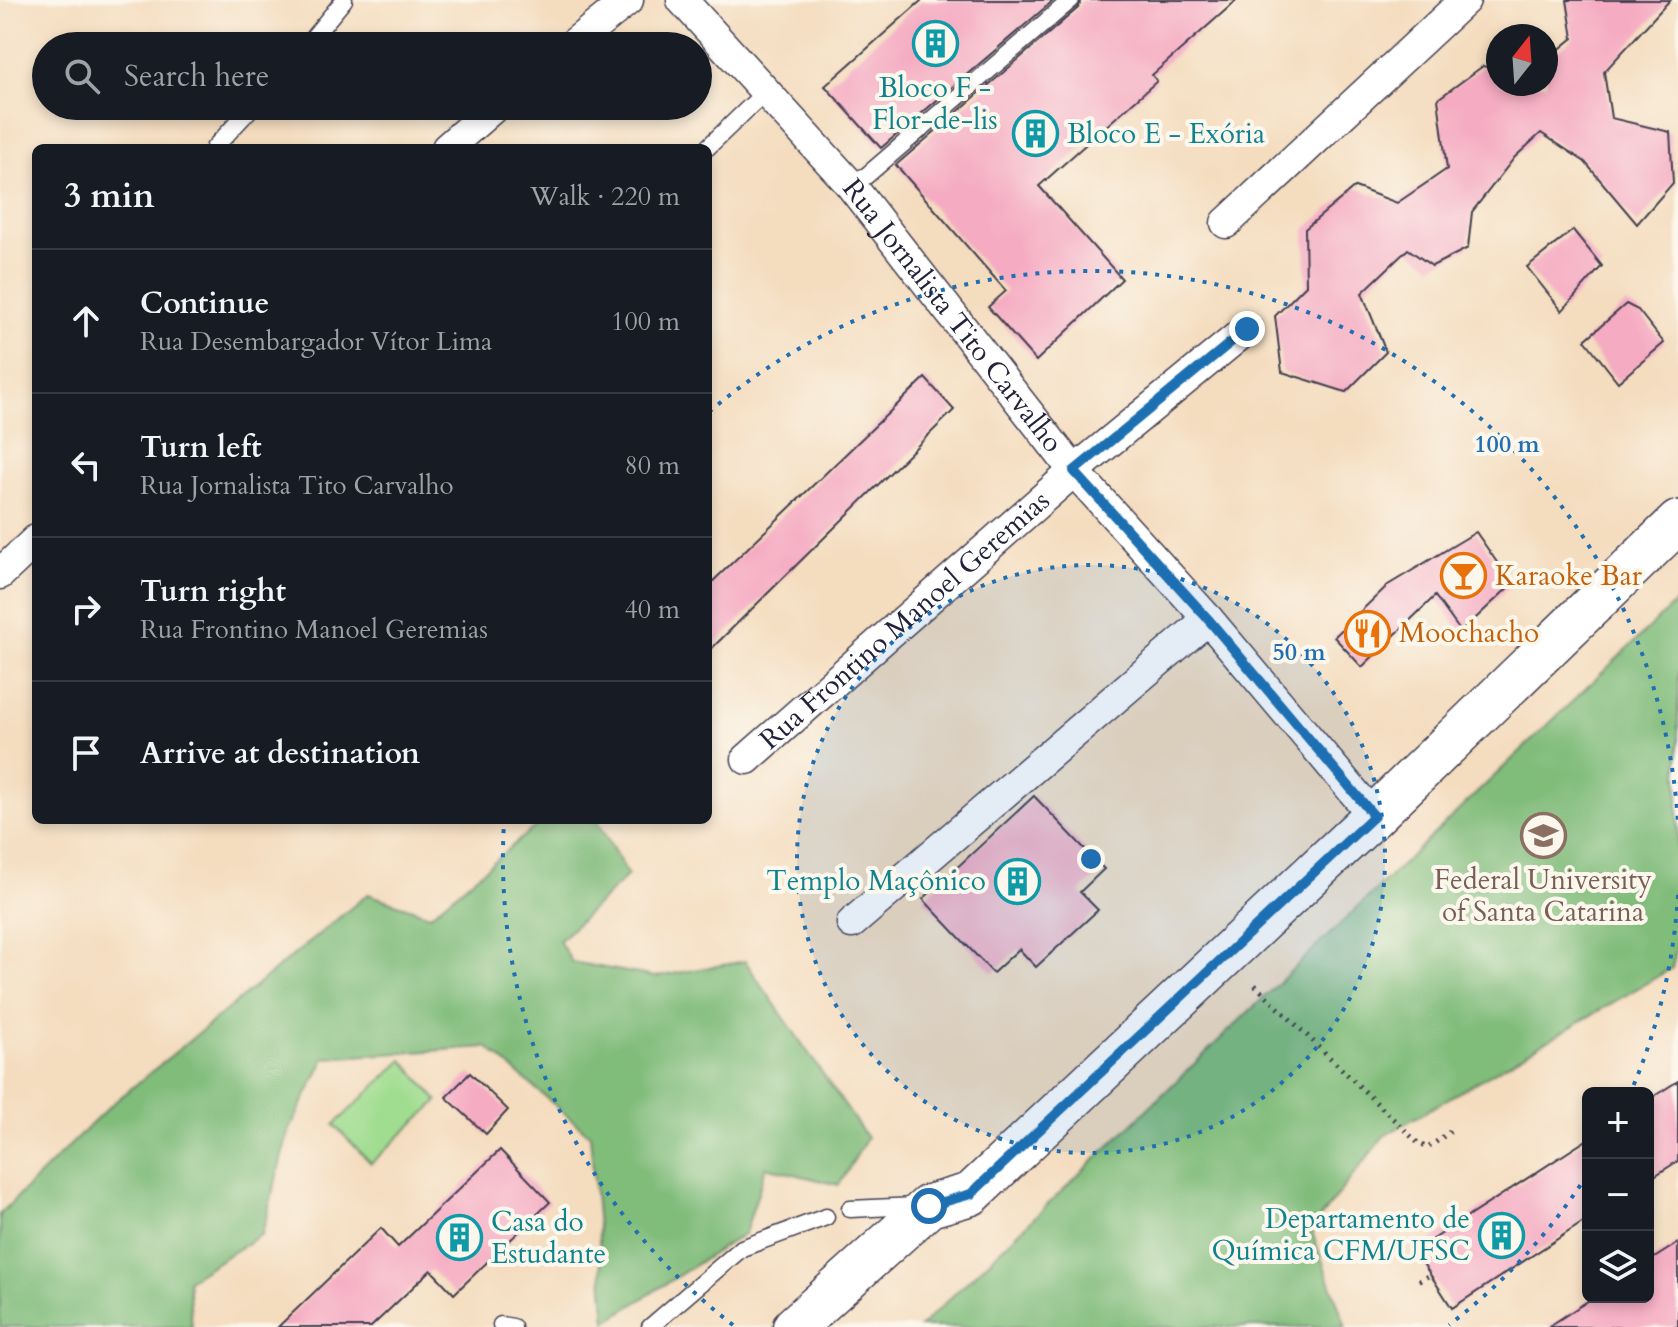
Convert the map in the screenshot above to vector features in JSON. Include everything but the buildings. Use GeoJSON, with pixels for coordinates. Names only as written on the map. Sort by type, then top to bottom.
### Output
{"type":"FeatureCollection","features":[{"type":"Feature","properties":{"kind":"main road"},"geometry":{"type":"LineString","coordinates":[[794,1327],[929,1206],[971,1194],[1374,816],[1678,522]]}},
{"type":"Feature","properties":{"kind":"street"},"geometry":{"type":"LineString","coordinates":[[588,32],[628,0]]}},
{"type":"Feature","properties":{"kind":"street","name":"Rua Jornalista Tito Carvalho"},"geometry":{"type":"LineString","coordinates":[[682,0],[711,32]]}},
{"type":"Feature","properties":{"kind":"street"},"geometry":{"type":"LineString","coordinates":[[1226,223],[1465,0]]}},
{"type":"Feature","properties":{"kind":"street","name":"Rua Jornalista Tito Carvalho"},"geometry":{"type":"LineString","coordinates":[[712,33],[849,183],[1074,471],[1208,619],[1374,816]]}},
{"type":"Feature","properties":{"kind":"street"},"geometry":{"type":"LineString","coordinates":[[452,144],[479,120]]}},
{"type":"Feature","properties":{"kind":"street","name":"Rua Frontino Manoel Geremias"},"geometry":{"type":"LineString","coordinates":[[747,759],[1074,471],[1247,329]]}},
{"type":"Feature","properties":{"kind":"street"},"geometry":{"type":"LineString","coordinates":[[0,574],[32,544]]}},
{"type":"Feature","properties":{"kind":"street"},"geometry":{"type":"LineString","coordinates":[[852,923],[1208,619]]}},
{"type":"Feature","properties":{"kind":"lane"},"geometry":{"type":"LineString","coordinates":[[318,32],[344,0]]}},
{"type":"Feature","properties":{"kind":"lane"},"geometry":{"type":"LineString","coordinates":[[849,183],[866,176],[1071,0]]}},
{"type":"Feature","properties":{"kind":"lane"},"geometry":{"type":"LineString","coordinates":[[711,144],[765,92]]}},
{"type":"Feature","properties":{"kind":"lane"},"geometry":{"type":"LineString","coordinates":[[218,144],[240,120]]}},
{"type":"Feature","properties":{"kind":"lane"},"geometry":{"type":"LineString","coordinates":[[850,1209],[929,1206]]}},
{"type":"Feature","properties":{"kind":"lane"},"geometry":{"type":"LineString","coordinates":[[650,1327],[742,1248],[826,1217]]}},
{"type":"Feature","properties":{"kind":"path"},"geometry":{"type":"LineString","coordinates":[[1255,985],[1419,1144],[1428,1148],[1452,1130]]}},
{"type":"Feature","properties":{"kind":"path"},"geometry":{"type":"LineString","coordinates":[[1419,1281],[1430,1275]]}},
{"type":"Feature","properties":{"kind":"green space","name":"Federal University of Santa Catarina"},"geometry":{"type":"Polygon","coordinates":[[[1678,600],[1678,942],[1672,968],[1384,1136],[1311,1229],[1346,1327],[920,1327],[1678,600]]]}},
{"type":"Feature","properties":{"kind":"green space"},"geometry":{"type":"Polygon","coordinates":[[[538,824],[598,824],[628,875],[559,941],[572,962],[655,977],[745,961],[867,1138],[839,1185],[766,1167],[745,1233],[606,1322],[590,1135],[487,1047],[325,1058],[288,1133],[262,1234],[188,1280],[192,1327],[0,1327],[0,1214],[111,1105],[368,894],[430,915],[538,824]]]}},
{"type":"Feature","properties":{"kind":"green space"},"geometry":{"type":"Polygon","coordinates":[[[403,1060],[438,1101],[371,1163],[334,1125],[403,1060]]]}},
{"type":"Feature","properties":{"kind":"place","name":"Bloco F - Flor-de-lis"},"geometry":{"type":"Point","coordinates":[935,43]}},
{"type":"Feature","properties":{"kind":"place","name":"Bloco E - Exória"},"geometry":{"type":"Point","coordinates":[1036,134]}},
{"type":"Feature","properties":{"kind":"place","name":"Karaoke Bar"},"geometry":{"type":"Point","coordinates":[1464,576]}},
{"type":"Feature","properties":{"kind":"place","name":"Moochacho"},"geometry":{"type":"Point","coordinates":[1368,633]}},
{"type":"Feature","properties":{"kind":"place","name":"Federal University of Santa Catarina"},"geometry":{"type":"Point","coordinates":[1543,835]}},
{"type":"Feature","properties":{"kind":"place","name":"Templo Maçônico"},"geometry":{"type":"Point","coordinates":[1017,881]}},
{"type":"Feature","properties":{"kind":"place","name":"Departamento de Química CFM/UFSC"},"geometry":{"type":"Point","coordinates":[1501,1235]}},
{"type":"Feature","properties":{"kind":"place","name":"Casa do Estudante"},"geometry":{"type":"Point","coordinates":[460,1238]}},
{"type":"Feature","properties":{"kind":"route"},"geometry":{"type":"LineString","coordinates":[[929,1206],[971,1194],[1374,816],[1208,619],[1074,471],[1247,329]]}}]}
